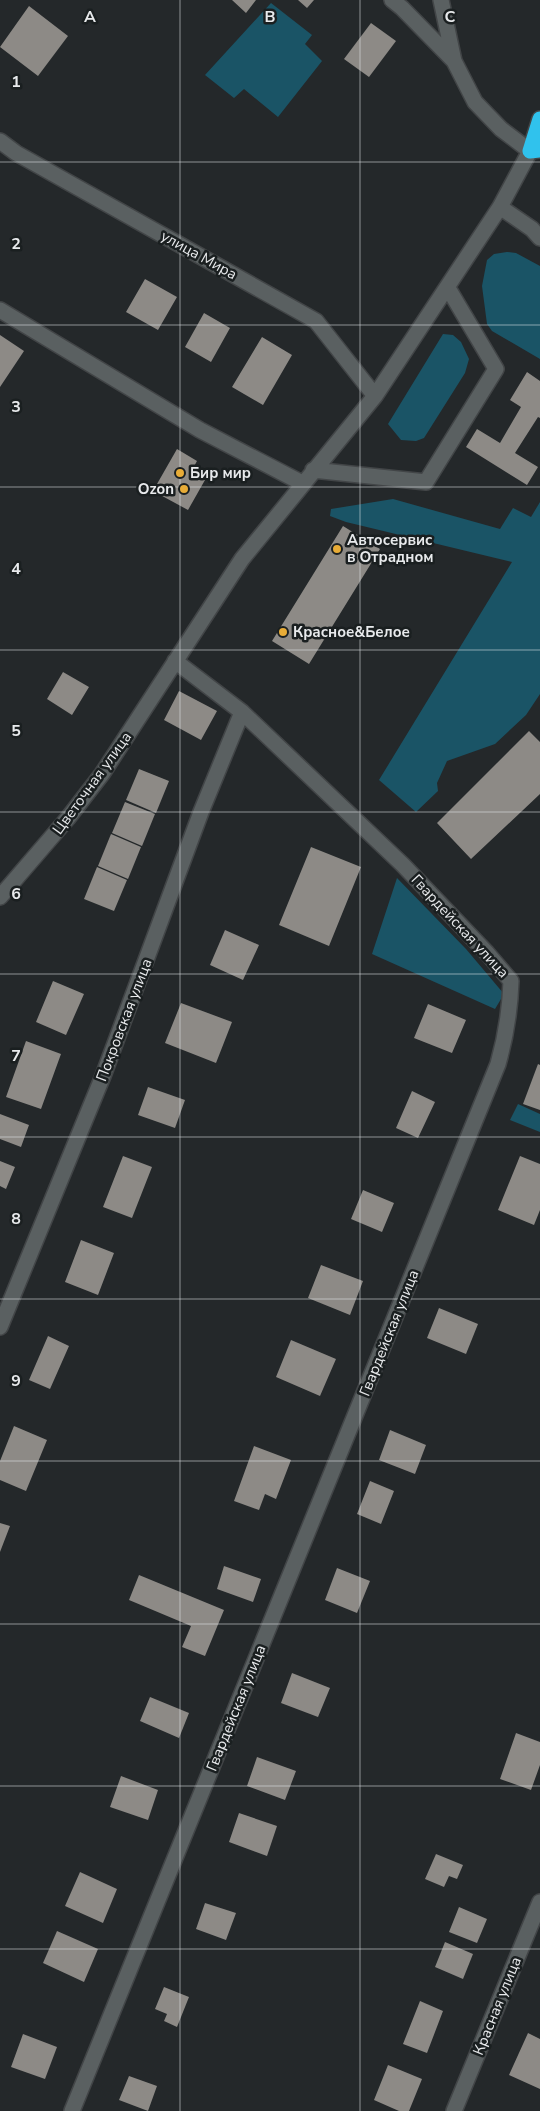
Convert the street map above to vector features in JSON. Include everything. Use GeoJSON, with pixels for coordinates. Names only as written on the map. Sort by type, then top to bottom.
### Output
{"type":"FeatureCollection","features":[{"type":"Feature","properties":{"kind":"highway"},"geometry":{"type":"LineString","coordinates":[[537,148],[540,119]]}},
{"type":"Feature","properties":{"kind":"street"},"geometry":{"type":"LineString","coordinates":[[392,0],[454,61]]}},
{"type":"Feature","properties":{"kind":"street"},"geometry":{"type":"LineString","coordinates":[[441,0],[454,61],[475,102],[501,129],[537,148]]}},
{"type":"Feature","properties":{"kind":"street","name":"улица Мира"},"geometry":{"type":"LineString","coordinates":[[0,142],[25,158],[316,321],[375,396]]}},
{"type":"Feature","properties":{"kind":"street","name":"Цветочная улица"},"geometry":{"type":"LineString","coordinates":[[0,897],[86,796],[126,738],[242,559],[302,483],[375,396],[448,288],[537,148]]}},
{"type":"Feature","properties":{"kind":"street"},"geometry":{"type":"LineString","coordinates":[[500,207],[532,229],[540,238]]}},
{"type":"Feature","properties":{"kind":"street"},"geometry":{"type":"LineString","coordinates":[[313,470],[426,482],[496,369],[448,288]]}},
{"type":"Feature","properties":{"kind":"street"},"geometry":{"type":"LineString","coordinates":[[0,310],[200,430],[302,483]]}},
{"type":"Feature","properties":{"kind":"street","name":"Гвардейская улица"},"geometry":{"type":"LineString","coordinates":[[72,2111],[498,1064],[508,1028],[511,981],[499,967],[403,865],[242,712],[175,661]]}},
{"type":"Feature","properties":{"kind":"street","name":"Покровская улица"},"geometry":{"type":"LineString","coordinates":[[0,1326],[103,1076],[201,812],[242,712]]}},
{"type":"Feature","properties":{"kind":"street","name":"Красная улица"},"geometry":{"type":"LineString","coordinates":[[454,2111],[540,1902]]}},
{"type":"Feature","properties":{"kind":"shaded area"},"geometry":{"type":"Polygon","coordinates":[[[271,3],[312,35],[305,44],[322,61],[278,117],[244,89],[234,98],[205,75],[271,3]]]}},
{"type":"Feature","properties":{"kind":"shaded area"},"geometry":{"type":"Polygon","coordinates":[[[516,253],[540,266],[540,359],[492,331],[487,324],[482,286],[487,260],[494,254],[516,253]]]}},
{"type":"Feature","properties":{"kind":"shaded area"},"geometry":{"type":"Polygon","coordinates":[[[443,334],[453,335],[461,342],[469,359],[465,373],[424,438],[416,441],[401,440],[388,424],[443,334]]]}},
{"type":"Feature","properties":{"kind":"shaded area"},"geometry":{"type":"Polygon","coordinates":[[[393,499],[500,529],[513,508],[531,517],[540,502],[540,694],[526,715],[495,744],[447,761],[437,783],[438,791],[416,812],[379,780],[512,562],[346,522],[330,516],[331,509],[393,499]]]}},
{"type":"Feature","properties":{"kind":"shaded area"},"geometry":{"type":"Polygon","coordinates":[[[397,878],[466,949],[504,994],[495,1009],[372,954],[397,878]]]}},
{"type":"Feature","properties":{"kind":"shaded area"},"geometry":{"type":"Polygon","coordinates":[[[518,1104],[540,1114],[540,1132],[510,1120],[518,1104]]]}},
{"type":"Feature","properties":{"kind":"building"},"geometry":{"type":"Polygon","coordinates":[[[232,0],[256,0],[246,13],[232,0]]]}},
{"type":"Feature","properties":{"kind":"building"},"geometry":{"type":"Polygon","coordinates":[[[298,0],[314,0],[307,8],[298,0]]]}},
{"type":"Feature","properties":{"kind":"building"},"geometry":{"type":"Polygon","coordinates":[[[29,6],[68,36],[38,76],[0,47],[29,6]]]}},
{"type":"Feature","properties":{"kind":"building"},"geometry":{"type":"Polygon","coordinates":[[[371,23],[396,41],[369,77],[344,59],[371,23]]]}},
{"type":"Feature","properties":{"kind":"building"},"geometry":{"type":"Polygon","coordinates":[[[145,279],[177,297],[158,330],[126,312],[145,279]]]}},
{"type":"Feature","properties":{"kind":"building"},"geometry":{"type":"Polygon","coordinates":[[[204,313],[230,328],[211,362],[185,347],[204,313]]]}},
{"type":"Feature","properties":{"kind":"building"},"geometry":{"type":"Polygon","coordinates":[[[0,335],[24,351],[0,387],[0,335]]]}},
{"type":"Feature","properties":{"kind":"building"},"geometry":{"type":"Polygon","coordinates":[[[262,337],[292,355],[263,405],[232,387],[262,337]]]}},
{"type":"Feature","properties":{"kind":"building"},"geometry":{"type":"Polygon","coordinates":[[[527,372],[540,381],[540,418],[538,417],[515,453],[538,467],[527,485],[466,447],[477,429],[500,443],[521,407],[510,400],[527,372]]]}},
{"type":"Feature","properties":{"kind":"building"},"geometry":{"type":"Polygon","coordinates":[[[177,449],[197,461],[191,472],[205,480],[188,510],[153,491],[177,449]]]}},
{"type":"Feature","properties":{"kind":"building"},"geometry":{"type":"Polygon","coordinates":[[[343,526],[380,549],[309,664],[272,641],[343,526]]]}},
{"type":"Feature","properties":{"kind":"building"},"geometry":{"type":"Polygon","coordinates":[[[63,672],[89,687],[72,715],[47,699],[63,672]]]}},
{"type":"Feature","properties":{"kind":"building"},"geometry":{"type":"Polygon","coordinates":[[[179,691],[217,711],[201,740],[164,720],[179,691]]]}},
{"type":"Feature","properties":{"kind":"building"},"geometry":{"type":"Polygon","coordinates":[[[529,731],[540,742],[540,794],[471,859],[437,823],[529,731]]]}},
{"type":"Feature","properties":{"kind":"building"},"geometry":{"type":"Polygon","coordinates":[[[139,769],[169,781],[156,813],[126,800],[139,769]]]}},
{"type":"Feature","properties":{"kind":"building"},"geometry":{"type":"Polygon","coordinates":[[[125,802],[155,814],[142,846],[112,833],[125,802]]]}},
{"type":"Feature","properties":{"kind":"building"},"geometry":{"type":"Polygon","coordinates":[[[111,834],[141,847],[128,879],[98,866],[111,834]]]}},
{"type":"Feature","properties":{"kind":"building"},"geometry":{"type":"Polygon","coordinates":[[[311,847],[361,867],[329,946],[279,925],[311,847]]]}},
{"type":"Feature","properties":{"kind":"building"},"geometry":{"type":"Polygon","coordinates":[[[97,867],[127,880],[114,911],[84,899],[97,867]]]}},
{"type":"Feature","properties":{"kind":"building"},"geometry":{"type":"Polygon","coordinates":[[[225,930],[259,945],[243,980],[210,965],[225,930]]]}},
{"type":"Feature","properties":{"kind":"building"},"geometry":{"type":"Polygon","coordinates":[[[53,981],[84,994],[66,1035],[36,1022],[53,981]]]}},
{"type":"Feature","properties":{"kind":"building"},"geometry":{"type":"Polygon","coordinates":[[[181,1003],[232,1022],[216,1063],[165,1043],[181,1003]]]}},
{"type":"Feature","properties":{"kind":"building"},"geometry":{"type":"Polygon","coordinates":[[[428,1004],[466,1020],[452,1053],[414,1038],[428,1004]]]}},
{"type":"Feature","properties":{"kind":"building"},"geometry":{"type":"Polygon","coordinates":[[[26,1041],[61,1054],[41,1109],[6,1097],[26,1041]]]}},
{"type":"Feature","properties":{"kind":"building"},"geometry":{"type":"Polygon","coordinates":[[[538,1064],[540,1065],[540,1110],[523,1104],[538,1064]]]}},
{"type":"Feature","properties":{"kind":"building"},"geometry":{"type":"Polygon","coordinates":[[[148,1087],[185,1100],[175,1128],[138,1115],[148,1087]]]}},
{"type":"Feature","properties":{"kind":"building"},"geometry":{"type":"Polygon","coordinates":[[[412,1091],[435,1102],[418,1138],[396,1128],[412,1091]]]}},
{"type":"Feature","properties":{"kind":"building"},"geometry":{"type":"Polygon","coordinates":[[[0,1114],[29,1125],[21,1147],[0,1139],[0,1114]]]}},
{"type":"Feature","properties":{"kind":"building"},"geometry":{"type":"Polygon","coordinates":[[[123,1156],[152,1167],[132,1218],[103,1207],[123,1156]]]}},
{"type":"Feature","properties":{"kind":"building"},"geometry":{"type":"Polygon","coordinates":[[[520,1156],[540,1164],[540,1210],[534,1225],[498,1210],[520,1156]]]}},
{"type":"Feature","properties":{"kind":"building"},"geometry":{"type":"Polygon","coordinates":[[[0,1161],[15,1167],[6,1189],[0,1186],[0,1161]]]}},
{"type":"Feature","properties":{"kind":"building"},"geometry":{"type":"Polygon","coordinates":[[[363,1190],[394,1203],[382,1232],[351,1219],[363,1190]]]}},
{"type":"Feature","properties":{"kind":"building"},"geometry":{"type":"Polygon","coordinates":[[[81,1240],[114,1253],[98,1295],[65,1282],[81,1240]]]}},
{"type":"Feature","properties":{"kind":"building"},"geometry":{"type":"Polygon","coordinates":[[[321,1265],[363,1281],[350,1315],[308,1298],[321,1265]]]}},
{"type":"Feature","properties":{"kind":"building"},"geometry":{"type":"Polygon","coordinates":[[[439,1308],[478,1324],[466,1354],[427,1338],[439,1308]]]}},
{"type":"Feature","properties":{"kind":"building"},"geometry":{"type":"Polygon","coordinates":[[[48,1336],[69,1346],[50,1389],[29,1380],[48,1336]]]}},
{"type":"Feature","properties":{"kind":"building"},"geometry":{"type":"Polygon","coordinates":[[[291,1340],[336,1359],[320,1396],[276,1377],[291,1340]]]}},
{"type":"Feature","properties":{"kind":"building"},"geometry":{"type":"Polygon","coordinates":[[[14,1426],[47,1440],[26,1491],[0,1480],[0,1461],[14,1426]]]}},
{"type":"Feature","properties":{"kind":"building"},"geometry":{"type":"Polygon","coordinates":[[[390,1430],[426,1445],[415,1474],[379,1460],[390,1430]]]}},
{"type":"Feature","properties":{"kind":"building"},"geometry":{"type":"Polygon","coordinates":[[[254,1446],[291,1460],[276,1499],[265,1494],[259,1510],[234,1501],[254,1446]]]}},
{"type":"Feature","properties":{"kind":"building"},"geometry":{"type":"Polygon","coordinates":[[[370,1481],[394,1491],[381,1524],[357,1514],[370,1481]]]}},
{"type":"Feature","properties":{"kind":"building"},"geometry":{"type":"Polygon","coordinates":[[[0,1523],[10,1526],[0,1552],[0,1523]]]}},
{"type":"Feature","properties":{"kind":"building"},"geometry":{"type":"Polygon","coordinates":[[[224,1566],[261,1579],[253,1602],[217,1589],[224,1566]]]}},
{"type":"Feature","properties":{"kind":"building"},"geometry":{"type":"Polygon","coordinates":[[[337,1568],[370,1581],[357,1613],[325,1600],[337,1568]]]}},
{"type":"Feature","properties":{"kind":"building"},"geometry":{"type":"Polygon","coordinates":[[[139,1575],[224,1610],[205,1656],[182,1647],[191,1626],[129,1600],[139,1575]]]}},
{"type":"Feature","properties":{"kind":"building"},"geometry":{"type":"Polygon","coordinates":[[[292,1673],[330,1688],[318,1717],[281,1703],[292,1673]]]}},
{"type":"Feature","properties":{"kind":"building"},"geometry":{"type":"Polygon","coordinates":[[[150,1697],[189,1713],[179,1738],[140,1721],[150,1697]]]}},
{"type":"Feature","properties":{"kind":"building"},"geometry":{"type":"Polygon","coordinates":[[[516,1733],[540,1742],[540,1765],[531,1790],[500,1779],[516,1733]]]}},
{"type":"Feature","properties":{"kind":"building"},"geometry":{"type":"Polygon","coordinates":[[[257,1757],[296,1771],[285,1800],[247,1786],[257,1757]]]}},
{"type":"Feature","properties":{"kind":"building"},"geometry":{"type":"Polygon","coordinates":[[[121,1776],[158,1790],[148,1820],[110,1807],[121,1776]]]}},
{"type":"Feature","properties":{"kind":"building"},"geometry":{"type":"Polygon","coordinates":[[[239,1813],[277,1826],[267,1856],[229,1842],[239,1813]]]}},
{"type":"Feature","properties":{"kind":"building"},"geometry":{"type":"Polygon","coordinates":[[[436,1854],[463,1865],[457,1879],[449,1876],[444,1887],[425,1879],[436,1854]]]}},
{"type":"Feature","properties":{"kind":"building"},"geometry":{"type":"Polygon","coordinates":[[[80,1872],[117,1889],[103,1923],[65,1906],[80,1872]]]}},
{"type":"Feature","properties":{"kind":"building"},"geometry":{"type":"Polygon","coordinates":[[[205,1903],[236,1913],[226,1940],[196,1929],[205,1903]]]}},
{"type":"Feature","properties":{"kind":"building"},"geometry":{"type":"Polygon","coordinates":[[[459,1907],[487,1919],[477,1943],[449,1932],[459,1907]]]}},
{"type":"Feature","properties":{"kind":"building"},"geometry":{"type":"Polygon","coordinates":[[[57,1931],[98,1949],[84,1982],[43,1963],[57,1931]]]}},
{"type":"Feature","properties":{"kind":"building"},"geometry":{"type":"Polygon","coordinates":[[[445,1942],[473,1954],[463,1979],[435,1967],[445,1942]]]}},
{"type":"Feature","properties":{"kind":"building"},"geometry":{"type":"Polygon","coordinates":[[[164,1987],[189,1997],[177,2027],[164,2021],[167,2014],[155,2009],[164,1987]]]}},
{"type":"Feature","properties":{"kind":"building"},"geometry":{"type":"Polygon","coordinates":[[[420,2001],[443,2011],[427,2053],[403,2044],[420,2001]]]}},
{"type":"Feature","properties":{"kind":"building"},"geometry":{"type":"Polygon","coordinates":[[[528,2033],[540,2039],[540,2089],[509,2075],[528,2033]]]}},
{"type":"Feature","properties":{"kind":"building"},"geometry":{"type":"Polygon","coordinates":[[[23,2034],[57,2047],[45,2079],[11,2067],[23,2034]]]}},
{"type":"Feature","properties":{"kind":"building"},"geometry":{"type":"Polygon","coordinates":[[[388,2065],[422,2079],[409,2111],[399,2111],[374,2100],[388,2065]]]}},
{"type":"Feature","properties":{"kind":"building"},"geometry":{"type":"Polygon","coordinates":[[[129,2076],[157,2086],[148,2111],[119,2100],[129,2076]]]}},
{"type":"Feature","properties":{"kind":"place","name":"Бир мир"},"geometry":{"type":"Point","coordinates":[180,473]}},
{"type":"Feature","properties":{"kind":"place","name":"Ozon"},"geometry":{"type":"Point","coordinates":[184,489]}},
{"type":"Feature","properties":{"kind":"place","name":"Автосервис в Отрадном"},"geometry":{"type":"Point","coordinates":[337,549]}},
{"type":"Feature","properties":{"kind":"place","name":"Красное&Белое"},"geometry":{"type":"Point","coordinates":[283,632]}}]}
